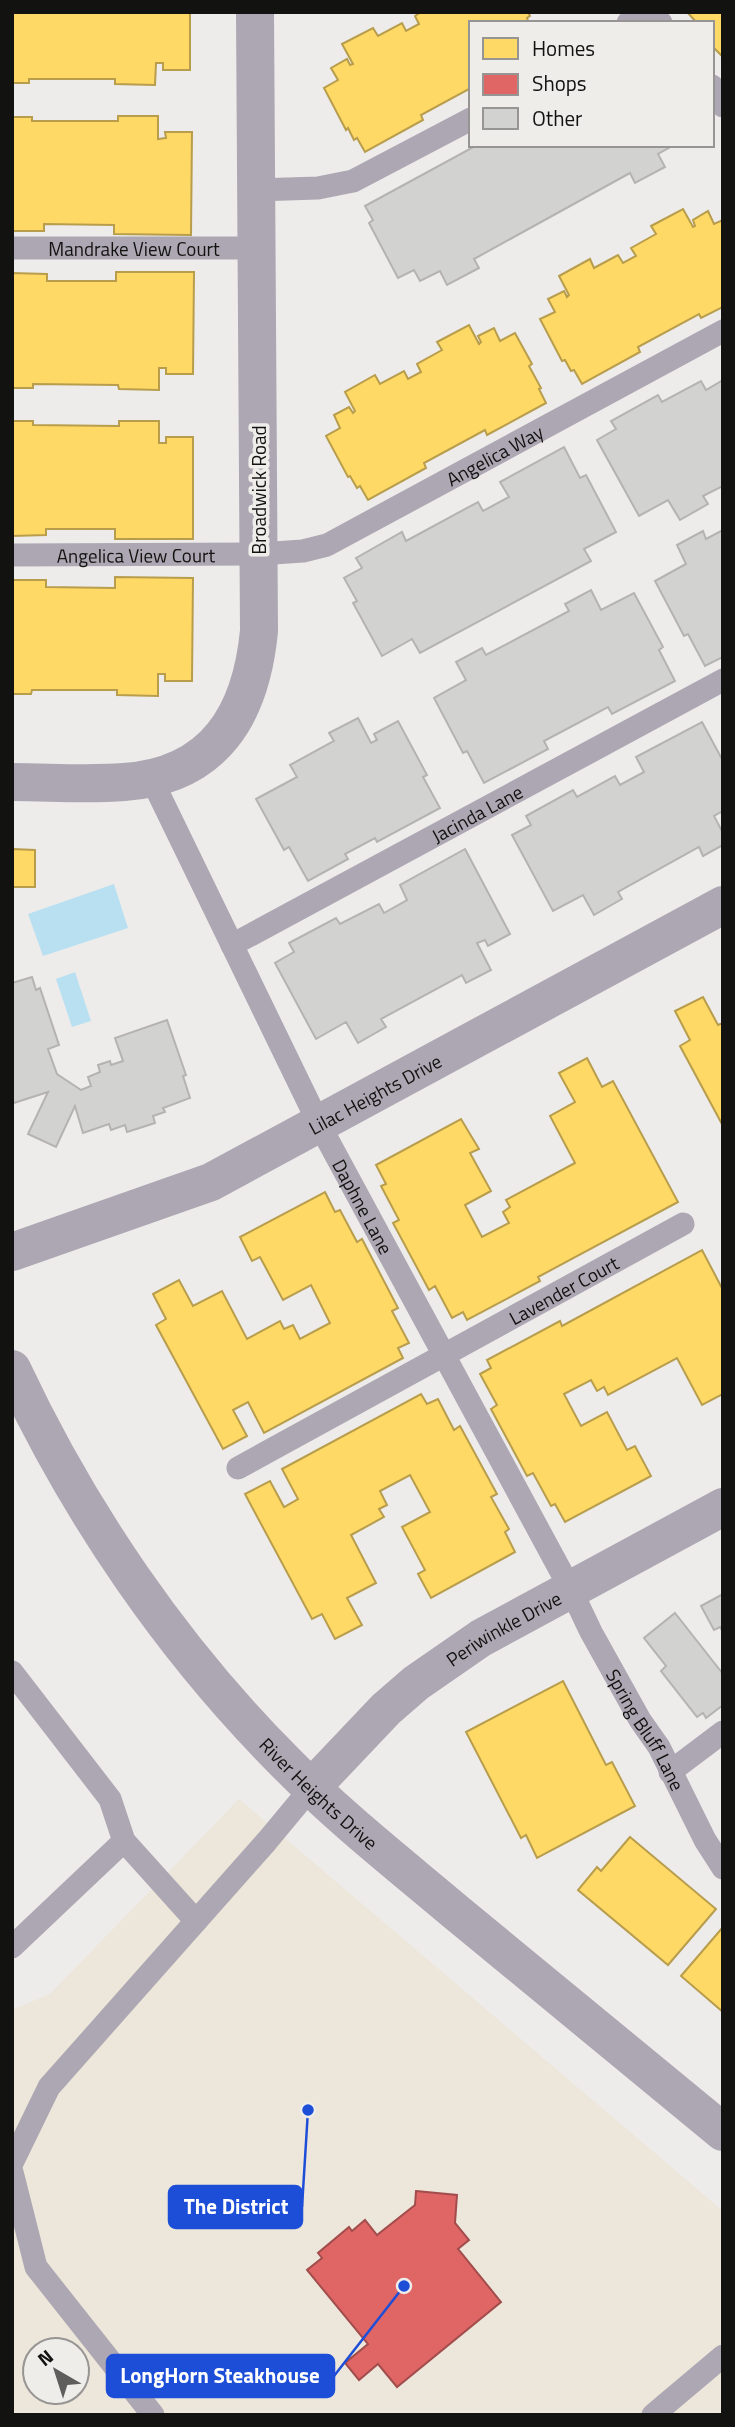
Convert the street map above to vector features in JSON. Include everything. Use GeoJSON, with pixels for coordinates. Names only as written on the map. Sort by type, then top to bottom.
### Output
{"type":"FeatureCollection","features":[{"type":"Feature","properties":{"kind":"street","name":"Broadwick Road"},"geometry":{"type":"LineString","coordinates":[[12,782],[125,782],[178,770],[201,756],[219,740],[242,708],[256,665],[259,554],[256,12]]}},
{"type":"Feature","properties":{"kind":"street","name":"Lilac Heights Drive"},"geometry":{"type":"LineString","coordinates":[[12,1252],[196,1188],[723,905]]}},
{"type":"Feature","properties":{"kind":"street","name":"River Heights Drive"},"geometry":{"type":"LineString","coordinates":[[12,1369],[68,1478],[116,1554],[145,1596],[224,1696],[311,1788],[351,1825],[723,2132]]}},
{"type":"Feature","properties":{"kind":"street","name":"Periwinkle Drive"},"geometry":{"type":"LineString","coordinates":[[311,1788],[358,1736],[416,1683],[481,1638],[723,1507]]}},
{"type":"Feature","properties":{"kind":"lane"},"geometry":{"type":"LineString","coordinates":[[714,90],[723,106]]}},
{"type":"Feature","properties":{"kind":"lane"},"geometry":{"type":"LineString","coordinates":[[256,190],[317,188],[353,181],[469,120]]}},
{"type":"Feature","properties":{"kind":"lane","name":"Mandrake View Court"},"geometry":{"type":"LineString","coordinates":[[12,248],[257,248]]}},
{"type":"Feature","properties":{"kind":"lane","name":"Angelica Way"},"geometry":{"type":"LineString","coordinates":[[259,554],[303,551],[327,545],[723,331]]}},
{"type":"Feature","properties":{"kind":"lane","name":"Angelica View Court"},"geometry":{"type":"LineString","coordinates":[[12,555],[259,554]]}},
{"type":"Feature","properties":{"kind":"lane","name":"Jacinda Lane"},"geometry":{"type":"LineString","coordinates":[[232,945],[723,680]]}},
{"type":"Feature","properties":{"kind":"lane","name":"Daphne Lane"},"geometry":{"type":"LineString","coordinates":[[151,778],[319,1124],[571,1590]]}},
{"type":"Feature","properties":{"kind":"lane","name":"Lavender Court"},"geometry":{"type":"LineString","coordinates":[[238,1468],[683,1224]]}},
{"type":"Feature","properties":{"kind":"lane","name":"Spring Bluff Lane"},"geometry":{"type":"LineString","coordinates":[[571,1590],[591,1633],[640,1720],[653,1737],[705,1840],[723,1868]]}},
{"type":"Feature","properties":{"kind":"lane"},"geometry":{"type":"LineString","coordinates":[[12,1672],[110,1799],[124,1841],[196,1921]]}},
{"type":"Feature","properties":{"kind":"lane"},"geometry":{"type":"LineString","coordinates":[[670,1772],[723,1732]]}},
{"type":"Feature","properties":{"kind":"lane"},"geometry":{"type":"LineString","coordinates":[[12,2163],[49,2087],[311,1788]]}},
{"type":"Feature","properties":{"kind":"lane"},"geometry":{"type":"LineString","coordinates":[[12,1947],[124,1841]]}},
{"type":"Feature","properties":{"kind":"lane"},"geometry":{"type":"LineString","coordinates":[[12,2172],[36,2267],[153,2415]]}},
{"type":"Feature","properties":{"kind":"lane"},"geometry":{"type":"LineString","coordinates":[[653,2415],[723,2356]]}},
{"type":"Feature","properties":{"kind":"shaded area"},"geometry":{"type":"Polygon","coordinates":[[[239,1799],[723,2211],[723,2415],[12,2415],[12,2010],[50,1994],[239,1799]]]}},
{"type":"Feature","properties":{"kind":"water"},"geometry":{"type":"Polygon","coordinates":[[[114,884],[128,928],[43,956],[28,914],[114,884]]]}},
{"type":"Feature","properties":{"kind":"water"},"geometry":{"type":"Polygon","coordinates":[[[75,972],[91,1021],[72,1027],[56,979],[75,972]]]}},
{"type":"Feature","properties":{"kind":"building: Homes"},"geometry":{"type":"Polygon","coordinates":[[[12,12],[190,12],[190,70],[163,70],[163,63],[156,63],[155,85],[115,84],[115,79],[29,79],[29,83],[12,83],[12,12]]]}},
{"type":"Feature","properties":{"kind":"building: Homes"},"geometry":{"type":"Polygon","coordinates":[[[421,12],[528,12],[530,16],[527,18],[528,21],[469,21],[469,89],[421,115],[423,120],[365,152],[357,138],[354,140],[348,128],[346,130],[324,88],[338,80],[331,68],[347,59],[350,65],[353,64],[342,44],[373,28],[378,36],[402,23],[406,31],[419,24],[415,16],[421,12]]]}},
{"type":"Feature","properties":{"kind":"building: Homes"},"geometry":{"type":"Polygon","coordinates":[[[687,12],[723,12],[723,57],[714,48],[714,21],[695,21],[687,12]]]}},
{"type":"Feature","properties":{"kind":"building: Homes"},"geometry":{"type":"Polygon","coordinates":[[[118,116],[158,116],[158,139],[166,138],[165,132],[192,132],[191,235],[114,234],[114,225],[44,224],[44,231],[12,231],[12,117],[32,117],[32,121],[118,121],[118,116]]]}},
{"type":"Feature","properties":{"kind":"building: Homes"},"geometry":{"type":"Polygon","coordinates":[[[683,209],[693,227],[693,220],[708,211],[714,224],[723,220],[723,307],[701,318],[699,314],[638,347],[640,352],[582,384],[574,370],[571,371],[565,360],[562,361],[540,319],[555,312],[548,299],[564,291],[567,297],[569,295],[559,276],[590,259],[594,268],[618,255],[623,263],[636,256],[631,248],[656,234],[651,226],[683,209]]]}},
{"type":"Feature","properties":{"kind":"building: Homes"},"geometry":{"type":"Polygon","coordinates":[[[116,272],[194,272],[193,374],[166,374],[166,368],[159,368],[159,390],[119,389],[118,385],[33,384],[33,388],[12,388],[12,273],[47,274],[47,281],[116,281],[116,272]]]}},
{"type":"Feature","properties":{"kind":"building: Homes"},"geometry":{"type":"Polygon","coordinates":[[[469,325],[479,344],[481,342],[478,336],[494,328],[500,341],[515,333],[532,364],[529,366],[546,403],[487,435],[485,430],[424,463],[426,468],[368,500],[360,486],[357,488],[350,476],[348,477],[326,436],[340,428],[334,415],[349,407],[353,413],[355,411],[345,392],[375,375],[380,384],[404,371],[408,379],[421,372],[417,364],[442,350],[437,342],[469,325]]]}},
{"type":"Feature","properties":{"kind":"building: Homes"},"geometry":{"type":"Polygon","coordinates":[[[12,421],[33,421],[33,425],[119,426],[119,421],[159,421],[159,443],[166,443],[166,437],[193,437],[193,539],[115,539],[115,529],[46,529],[46,535],[12,536],[12,421]]]}},
{"type":"Feature","properties":{"kind":"building: Homes"},"geometry":{"type":"Polygon","coordinates":[[[115,577],[193,578],[192,681],[165,681],[165,674],[158,674],[158,696],[117,695],[117,690],[32,690],[31,694],[12,694],[12,580],[46,580],[46,587],[115,588],[115,577]]]}},
{"type":"Feature","properties":{"kind":"building: Homes"},"geometry":{"type":"Polygon","coordinates":[[[12,849],[35,850],[35,887],[12,887],[12,849]]]}},
{"type":"Feature","properties":{"kind":"building: Homes"},"geometry":{"type":"Polygon","coordinates":[[[703,997],[718,1025],[723,1023],[723,1126],[680,1046],[690,1040],[675,1011],[703,997]]]}},
{"type":"Feature","properties":{"kind":"building: Homes"},"geometry":{"type":"Polygon","coordinates":[[[587,1058],[602,1087],[613,1081],[678,1202],[538,1277],[540,1281],[467,1320],[463,1312],[452,1318],[435,1286],[429,1290],[393,1223],[399,1220],[381,1186],[386,1184],[376,1165],[461,1119],[479,1149],[470,1153],[491,1191],[465,1205],[482,1237],[509,1223],[503,1212],[510,1207],[506,1200],[575,1163],[550,1116],[575,1102],[559,1073],[587,1058]]]}},
{"type":"Feature","properties":{"kind":"building: Homes"},"geometry":{"type":"Polygon","coordinates":[[[325,1192],[335,1212],[340,1210],[357,1242],[362,1239],[398,1308],[392,1311],[409,1343],[398,1348],[403,1358],[264,1433],[248,1402],[233,1410],[247,1436],[223,1449],[156,1325],[166,1319],[153,1294],[179,1280],[193,1306],[222,1291],[247,1339],[280,1321],[284,1329],[293,1325],[300,1339],[330,1323],[311,1285],[283,1300],[260,1257],[252,1261],[240,1237],[325,1192]]]}},
{"type":"Feature","properties":{"kind":"building: Homes"},"geometry":{"type":"Polygon","coordinates":[[[702,1250],[723,1290],[723,1394],[702,1405],[677,1358],[608,1395],[604,1387],[597,1391],[591,1380],[564,1394],[581,1426],[607,1412],[627,1450],[635,1446],[651,1476],[565,1522],[555,1504],[551,1506],[533,1473],[527,1476],[491,1409],[497,1405],[480,1374],[491,1368],[487,1360],[560,1321],[562,1326],[702,1250]]]}},
{"type":"Feature","properties":{"kind":"building: Homes"},"geometry":{"type":"Polygon","coordinates":[[[421,1394],[427,1404],[438,1399],[454,1430],[460,1426],[497,1494],[491,1497],[509,1529],[505,1532],[515,1552],[431,1598],[418,1574],[425,1570],[402,1527],[430,1512],[410,1475],[380,1491],[387,1505],[379,1509],[384,1517],[351,1535],[376,1583],[347,1598],[362,1625],[335,1639],[322,1614],[312,1619],[245,1494],[270,1481],[284,1507],[298,1499],[282,1469],[421,1394]]]}},
{"type":"Feature","properties":{"kind":"building: Homes"},"geometry":{"type":"Polygon","coordinates":[[[563,1681],[606,1765],[612,1762],[635,1806],[537,1858],[526,1835],[521,1838],[466,1732],[563,1681]]]}},
{"type":"Feature","properties":{"kind":"building: Homes"},"geometry":{"type":"Polygon","coordinates":[[[630,1837],[716,1909],[668,1965],[578,1890],[597,1867],[601,1871],[630,1837]]]}},
{"type":"Feature","properties":{"kind":"building: Homes"},"geometry":{"type":"Polygon","coordinates":[[[723,1927],[723,2012],[681,1976],[723,1927]]]}},
{"type":"Feature","properties":{"kind":"building: Shops"},"geometry":{"type":"Polygon","coordinates":[[[416,2191],[457,2195],[455,2223],[469,2240],[458,2249],[501,2302],[397,2387],[378,2364],[359,2380],[345,2363],[368,2344],[307,2270],[322,2258],[318,2253],[349,2227],[352,2231],[365,2220],[377,2235],[415,2205],[416,2191]]]}},
{"type":"Feature","properties":{"kind":"building: Other"},"geometry":{"type":"Polygon","coordinates":[[[473,147],[670,147],[658,154],[665,167],[635,183],[630,173],[474,259],[479,268],[447,285],[440,271],[420,281],[414,270],[398,278],[369,223],[373,220],[365,206],[473,147]]]}},
{"type":"Feature","properties":{"kind":"building: Other"},"geometry":{"type":"Polygon","coordinates":[[[723,380],[723,486],[703,496],[708,504],[680,520],[668,500],[639,516],[597,440],[616,429],[611,421],[658,395],[662,402],[701,381],[706,390],[723,380]]]}},
{"type":"Feature","properties":{"kind":"building: Other"},"geometry":{"type":"Polygon","coordinates":[[[564,447],[580,478],[586,475],[616,532],[584,549],[591,561],[420,653],[412,639],[382,656],[353,603],[357,601],[344,578],[362,568],[356,558],[402,532],[406,541],[478,502],[483,511],[509,497],[500,482],[564,447]]]}},
{"type":"Feature","properties":{"kind":"building: Other"},"geometry":{"type":"Polygon","coordinates":[[[723,530],[723,657],[705,666],[688,634],[684,636],[655,581],[686,564],[677,545],[703,531],[706,539],[723,530]]]}},
{"type":"Feature","properties":{"kind":"building: Other"},"geometry":{"type":"Polygon","coordinates":[[[591,590],[601,610],[634,593],[663,647],[659,650],[675,681],[612,714],[608,707],[544,741],[548,749],[484,783],[467,751],[463,753],[434,698],[466,680],[456,662],[482,648],[486,655],[569,611],[565,604],[591,590]]]}},
{"type":"Feature","properties":{"kind":"building: Other"},"geometry":{"type":"Polygon","coordinates":[[[358,718],[371,743],[377,740],[374,734],[398,721],[427,775],[423,777],[440,808],[377,842],[375,838],[345,854],[348,859],[308,881],[289,847],[284,850],[256,799],[297,777],[290,765],[334,741],[329,733],[358,718]]]}},
{"type":"Feature","properties":{"kind":"building: Other"},"geometry":{"type":"Polygon","coordinates":[[[702,722],[723,761],[723,815],[721,812],[714,816],[723,833],[723,845],[703,856],[699,847],[618,892],[622,899],[594,915],[583,895],[553,911],[512,835],[531,825],[526,816],[573,790],[577,797],[615,776],[620,785],[644,772],[636,757],[702,722]]]}},
{"type":"Feature","properties":{"kind":"building: Other"},"geometry":{"type":"Polygon","coordinates":[[[465,849],[510,934],[488,946],[485,940],[477,943],[491,970],[466,983],[462,975],[381,1019],[386,1027],[358,1043],[346,1022],[316,1039],[275,963],[294,952],[289,943],[336,918],[340,924],[379,904],[384,913],[407,900],[400,885],[465,849]]]}},
{"type":"Feature","properties":{"kind":"building: Other"},"geometry":{"type":"Polygon","coordinates":[[[32,977],[36,990],[40,988],[59,1045],[48,1049],[57,1074],[81,1090],[91,1086],[88,1077],[100,1072],[98,1065],[123,1061],[115,1038],[167,1020],[186,1075],[183,1076],[190,1098],[163,1108],[165,1112],[153,1116],[155,1123],[127,1132],[125,1125],[111,1130],[109,1124],[83,1133],[75,1106],[56,1147],[28,1134],[48,1092],[14,1103],[12,1097],[12,983],[32,977]]]}},
{"type":"Feature","properties":{"kind":"building: Other"},"geometry":{"type":"Polygon","coordinates":[[[723,1594],[723,1632],[720,1627],[714,1630],[701,1606],[723,1594]]]}},
{"type":"Feature","properties":{"kind":"building: Other"},"geometry":{"type":"Polygon","coordinates":[[[675,1613],[723,1674],[723,1705],[706,1718],[703,1713],[697,1717],[661,1671],[666,1666],[644,1638],[675,1613]]]}},
{"type":"Feature","properties":{"kind":"place","name":"The District"},"geometry":{"type":"Point","coordinates":[308,2110]}},
{"type":"Feature","properties":{"kind":"place","name":"LongHorn Steakhouse"},"geometry":{"type":"Point","coordinates":[404,2286]}}]}
